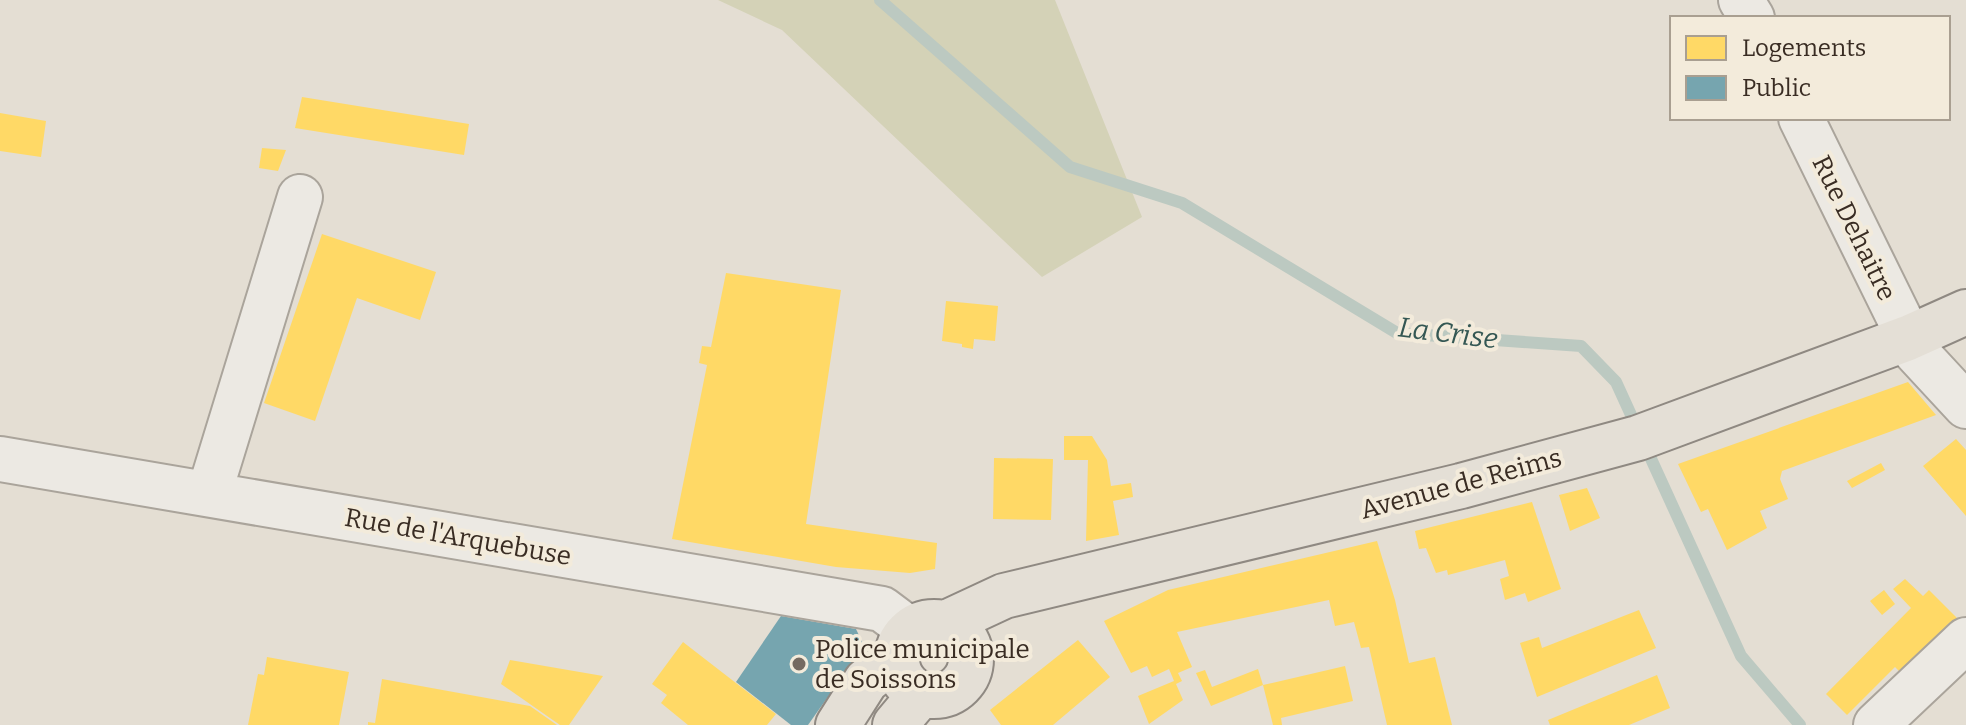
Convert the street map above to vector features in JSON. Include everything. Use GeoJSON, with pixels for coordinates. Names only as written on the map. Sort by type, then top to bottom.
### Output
{"type":"FeatureCollection","features":[{"type":"Feature","properties":{"kind":"main road","name":"Avenue de Reims"},"geometry":{"type":"LineString","coordinates":[[838,725],[866,681],[1004,596],[1461,486],[1652,433],[1908,338],[1966,312]]}},
{"type":"Feature","properties":{"kind":"main road"},"geometry":{"type":"LineString","coordinates":[[931,640],[969,672],[963,682],[944,695],[933,696],[908,709],[903,679],[931,640]]}},
{"type":"Feature","properties":{"kind":"street","name":"Rue Dehaitre"},"geometry":{"type":"LineString","coordinates":[[1802,120],[1916,352],[1966,406]]}},
{"type":"Feature","properties":{"kind":"street"},"geometry":{"type":"LineString","coordinates":[[229,498],[300,197]]}},
{"type":"Feature","properties":{"kind":"street","name":"Rue de l'Arquebuse"},"geometry":{"type":"LineString","coordinates":[[0,459],[882,609],[931,640]]}},
{"type":"Feature","properties":{"kind":"street"},"geometry":{"type":"LineString","coordinates":[[1876,725],[1966,640]]}},
{"type":"Feature","properties":{"kind":"shaded area"},"geometry":{"type":"Polygon","coordinates":[[[718,0],[1055,0],[1142,217],[1042,277],[782,30],[718,0]]]}},
{"type":"Feature","properties":{"kind":"building: Logements"},"geometry":{"type":"Polygon","coordinates":[[[302,97],[469,124],[464,155],[295,128],[302,97]]]}},
{"type":"Feature","properties":{"kind":"building: Logements"},"geometry":{"type":"Polygon","coordinates":[[[0,113],[46,121],[41,157],[0,151],[0,113]]]}},
{"type":"Feature","properties":{"kind":"building: Logements"},"geometry":{"type":"Polygon","coordinates":[[[262,148],[286,150],[278,171],[259,168],[262,148]]]}},
{"type":"Feature","properties":{"kind":"building: Logements"},"geometry":{"type":"Polygon","coordinates":[[[322,234],[436,272],[420,320],[357,298],[315,421],[264,403],[322,234]]]}},
{"type":"Feature","properties":{"kind":"building: Logements"},"geometry":{"type":"Polygon","coordinates":[[[726,273],[841,290],[806,524],[937,543],[935,569],[910,573],[836,567],[672,539],[707,365],[699,363],[702,346],[711,347],[726,273]]]}},
{"type":"Feature","properties":{"kind":"building: Logements"},"geometry":{"type":"Polygon","coordinates":[[[946,301],[998,306],[995,341],[974,339],[973,349],[942,341],[946,301]]]}},
{"type":"Feature","properties":{"kind":"building: Logements"},"geometry":{"type":"Polygon","coordinates":[[[1908,382],[1936,415],[1782,471],[1780,479],[1788,499],[1760,511],[1767,528],[1727,550],[1708,509],[1701,512],[1678,464],[1908,382]]]}},
{"type":"Feature","properties":{"kind":"building: Logements"},"geometry":{"type":"Polygon","coordinates":[[[1064,436],[1092,436],[1107,460],[1111,486],[1131,483],[1133,497],[1113,501],[1119,535],[1086,541],[1088,460],[1064,460],[1064,436]]]}},
{"type":"Feature","properties":{"kind":"building: Logements"},"geometry":{"type":"Polygon","coordinates":[[[1956,439],[1966,450],[1966,516],[1923,466],[1956,439]]]}},
{"type":"Feature","properties":{"kind":"building: Logements"},"geometry":{"type":"Polygon","coordinates":[[[994,458],[1053,459],[1051,520],[993,519],[994,458]]]}},
{"type":"Feature","properties":{"kind":"building: Logements"},"geometry":{"type":"Polygon","coordinates":[[[1881,463],[1885,470],[1852,488],[1847,481],[1881,463]]]}},
{"type":"Feature","properties":{"kind":"building: Logements"},"geometry":{"type":"Polygon","coordinates":[[[1587,488],[1600,518],[1570,531],[1559,495],[1587,488]]]}},
{"type":"Feature","properties":{"kind":"building: Logements"},"geometry":{"type":"Polygon","coordinates":[[[1532,502],[1561,589],[1528,602],[1525,593],[1505,600],[1500,579],[1509,576],[1505,560],[1448,575],[1447,570],[1436,573],[1426,548],[1419,549],[1415,531],[1532,502]]]}},
{"type":"Feature","properties":{"kind":"building: Logements"},"geometry":{"type":"Polygon","coordinates":[[[1377,541],[1395,600],[1409,663],[1435,657],[1452,725],[1387,725],[1369,647],[1361,648],[1354,622],[1335,626],[1329,600],[1177,632],[1192,667],[1178,673],[1182,681],[1176,684],[1183,700],[1149,724],[1138,696],[1174,681],[1169,669],[1152,677],[1147,666],[1131,673],[1104,621],[1168,590],[1377,541]]]}},
{"type":"Feature","properties":{"kind":"building: Logements"},"geometry":{"type":"Polygon","coordinates":[[[1905,579],[1923,596],[1929,590],[1962,623],[1906,678],[1895,667],[1847,715],[1826,694],[1911,608],[1893,589],[1905,579]]]}},
{"type":"Feature","properties":{"kind":"building: Logements"},"geometry":{"type":"Polygon","coordinates":[[[1884,590],[1895,604],[1882,615],[1870,601],[1884,590]]]}},
{"type":"Feature","properties":{"kind":"building: Logements"},"geometry":{"type":"Polygon","coordinates":[[[1639,610],[1656,648],[1537,697],[1520,643],[1539,637],[1542,648],[1639,610]]]}},
{"type":"Feature","properties":{"kind":"building: Logements"},"geometry":{"type":"Polygon","coordinates":[[[1078,640],[1110,677],[1053,725],[1001,725],[990,710],[1078,640]]]}},
{"type":"Feature","properties":{"kind":"building: Logements"},"geometry":{"type":"Polygon","coordinates":[[[683,642],[776,714],[767,725],[688,725],[661,703],[667,695],[652,684],[683,642]]]}},
{"type":"Feature","properties":{"kind":"building: Logements"},"geometry":{"type":"Polygon","coordinates":[[[267,657],[349,672],[339,725],[248,725],[258,674],[264,675],[267,657]]]}},
{"type":"Feature","properties":{"kind":"building: Logements"},"geometry":{"type":"Polygon","coordinates":[[[510,660],[603,676],[569,725],[560,725],[501,684],[510,660]]]}},
{"type":"Feature","properties":{"kind":"building: Logements"},"geometry":{"type":"Polygon","coordinates":[[[1345,666],[1353,701],[1281,718],[1282,725],[1273,725],[1263,685],[1345,666]]]}},
{"type":"Feature","properties":{"kind":"building: Logements"},"geometry":{"type":"Polygon","coordinates":[[[1258,669],[1263,685],[1211,706],[1196,673],[1205,670],[1212,687],[1258,669]]]}},
{"type":"Feature","properties":{"kind":"building: Logements"},"geometry":{"type":"Polygon","coordinates":[[[1657,675],[1670,708],[1629,725],[1550,725],[1548,720],[1657,675]]]}},
{"type":"Feature","properties":{"kind":"building: Logements"},"geometry":{"type":"Polygon","coordinates":[[[382,679],[530,706],[557,725],[368,725],[368,722],[375,723],[382,679]]]}},
{"type":"Feature","properties":{"kind":"building: Public","name":"Police municipale de Soissons"},"geometry":{"type":"Polygon","coordinates":[[[781,616],[856,629],[864,646],[808,725],[791,725],[736,682],[781,616]]]}},
{"type":"Feature","properties":{"kind":"waterway","name":"La Crise"},"geometry":{"type":"LineString","coordinates":[[880,0],[1070,167],[1182,203],[1397,333],[1581,346],[1616,382],[1741,656],[1800,725]]}},
{"type":"Feature","properties":{"kind":"place","name":"Police municipale de Soissons"},"geometry":{"type":"Point","coordinates":[799,664]}}]}
